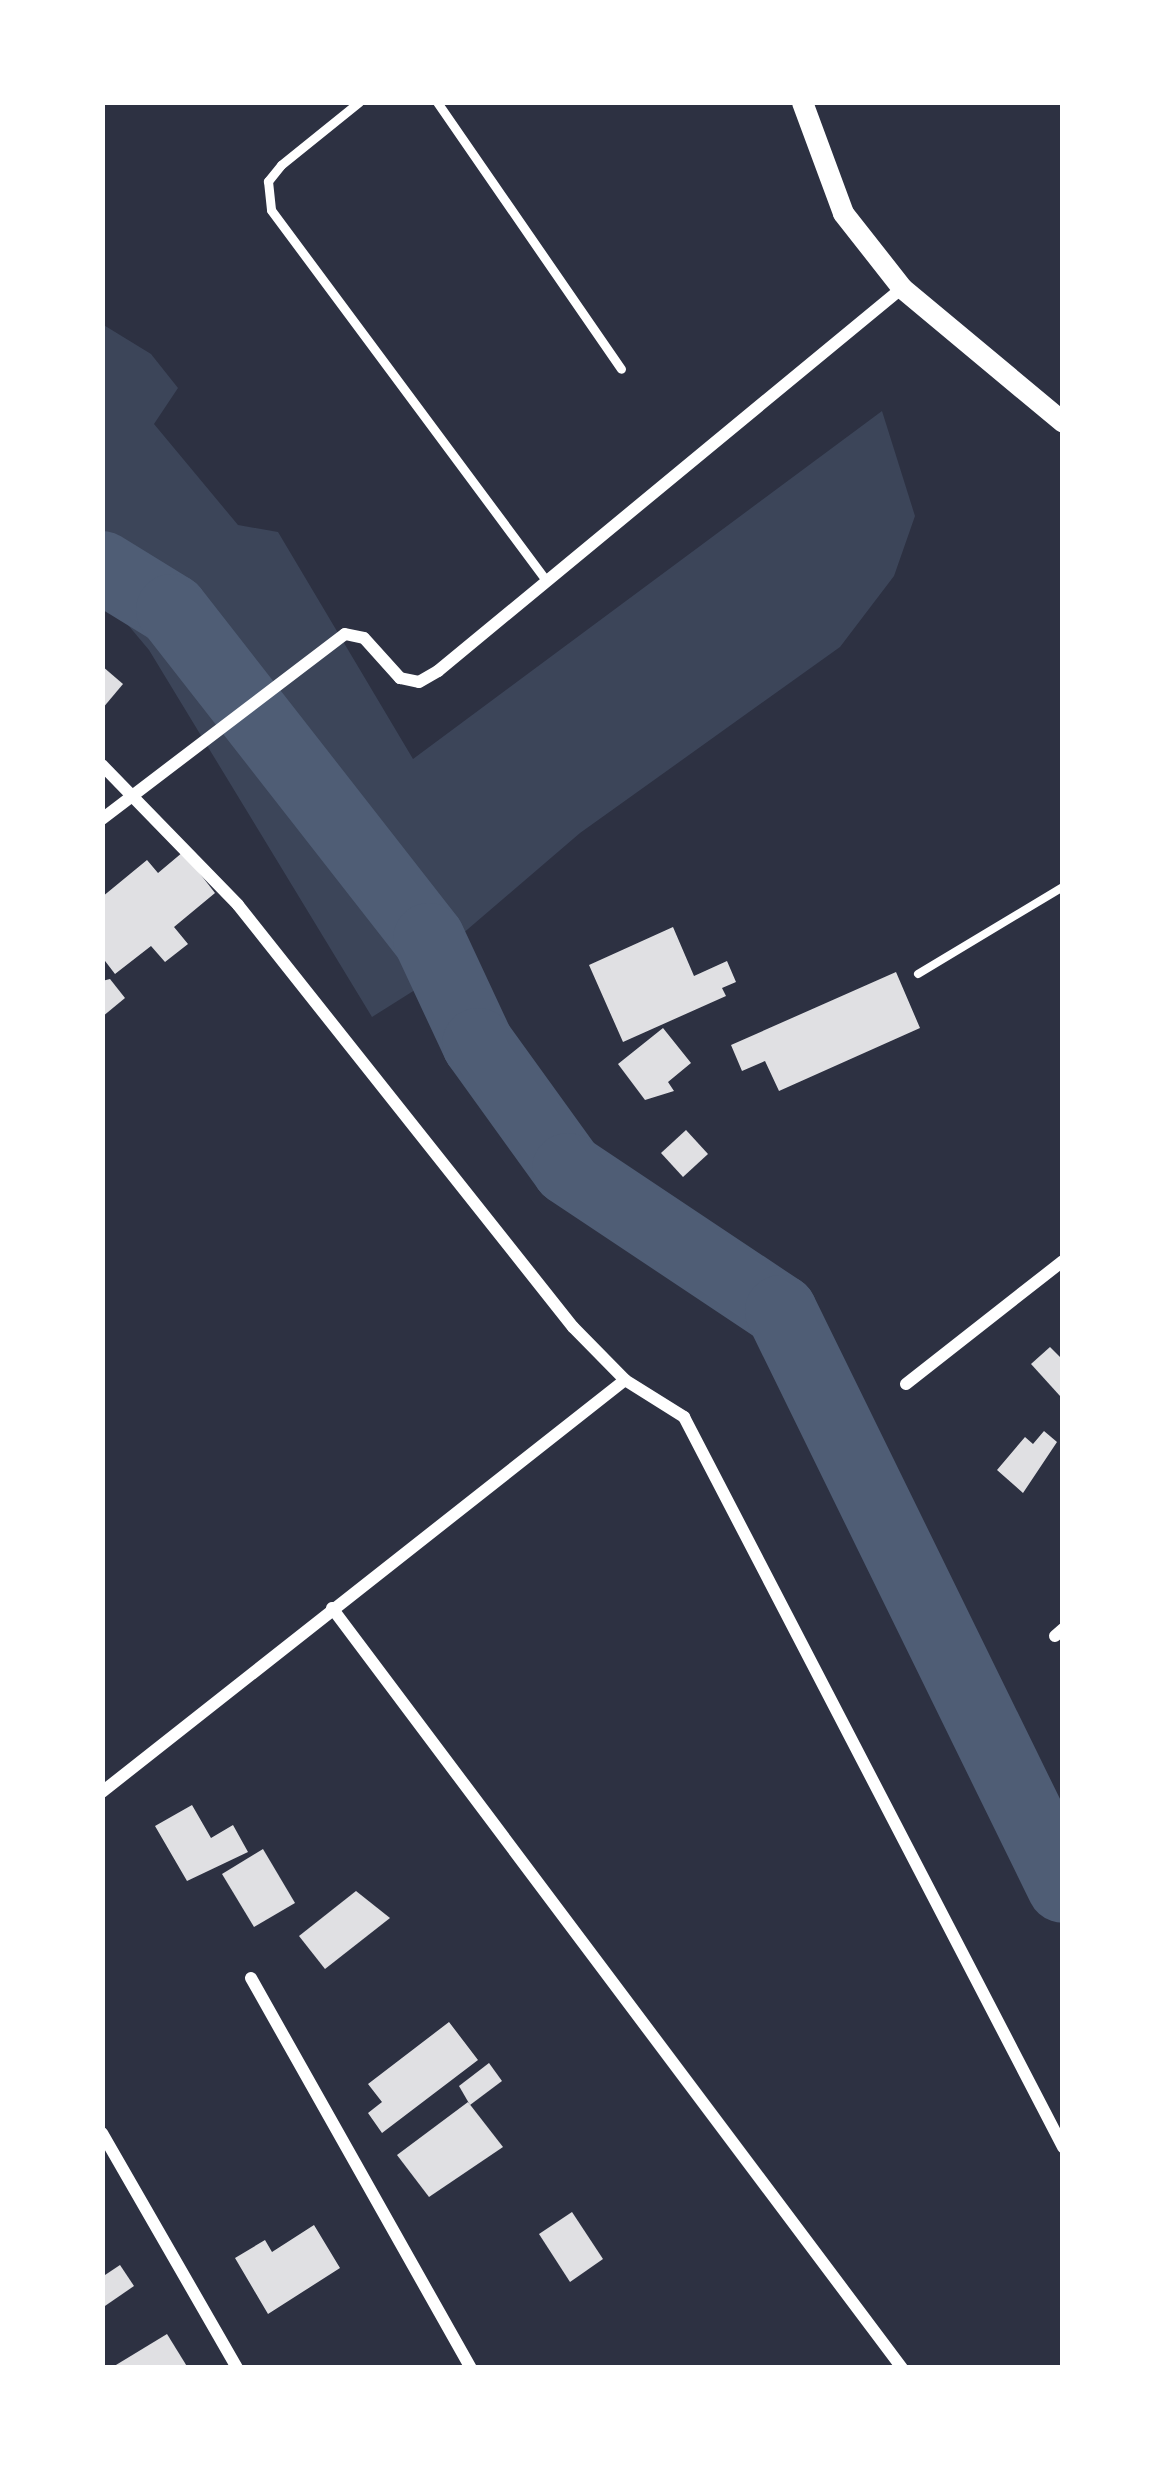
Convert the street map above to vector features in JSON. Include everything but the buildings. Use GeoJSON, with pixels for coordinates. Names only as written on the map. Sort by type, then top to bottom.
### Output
{"type":"FeatureCollection","features":[{"type":"Feature","properties":{"kind":"street"},"geometry":{"type":"LineString","coordinates":[[802,102],[843,213],[902,288],[1063,422]]}},
{"type":"Feature","properties":{"kind":"street"},"geometry":{"type":"LineString","coordinates":[[102,819],[324,644],[345,634],[364,638],[400,678],[419,682],[902,288]]}},
{"type":"Feature","properties":{"kind":"street"},"geometry":{"type":"LineString","coordinates":[[102,765],[136,792],[238,905],[573,1327],[625,1379],[684,1417],[1063,2147]]}},
{"type":"Feature","properties":{"kind":"street"},"geometry":{"type":"LineString","coordinates":[[906,1384],[1063,1261]]}},
{"type":"Feature","properties":{"kind":"street"},"geometry":{"type":"LineString","coordinates":[[102,1792],[625,1379]]}},
{"type":"Feature","properties":{"kind":"street"},"geometry":{"type":"LineString","coordinates":[[332,1607],[902,2368]]}},
{"type":"Feature","properties":{"kind":"street"},"geometry":{"type":"LineString","coordinates":[[251,1978],[471,2368]]}},
{"type":"Feature","properties":{"kind":"street"},"geometry":{"type":"LineString","coordinates":[[102,2133],[237,2368]]}},
{"type":"Feature","properties":{"kind":"lane"},"geometry":{"type":"LineString","coordinates":[[359,102],[280,165],[268,182],[271,210],[547,580]]}},
{"type":"Feature","properties":{"kind":"lane"},"geometry":{"type":"LineString","coordinates":[[437,102],[621,369]]}},
{"type":"Feature","properties":{"kind":"path"},"geometry":{"type":"LineString","coordinates":[[917,974],[1063,886]]}},
{"type":"Feature","properties":{"kind":"shaded area"},"geometry":{"type":"Polygon","coordinates":[[[102,324],[151,354],[178,388],[154,424],[238,525],[278,532],[413,759],[882,411],[915,516],[894,576],[840,647],[580,833],[447,947],[426,983],[372,1017],[149,650],[102,594],[102,324]]]}},
{"type":"Feature","properties":{"kind":"waterway"},"geometry":{"type":"LineString","coordinates":[[102,567],[172,610],[429,939],[478,1044],[568,1169],[781,1311],[1063,1887]]}}]}
